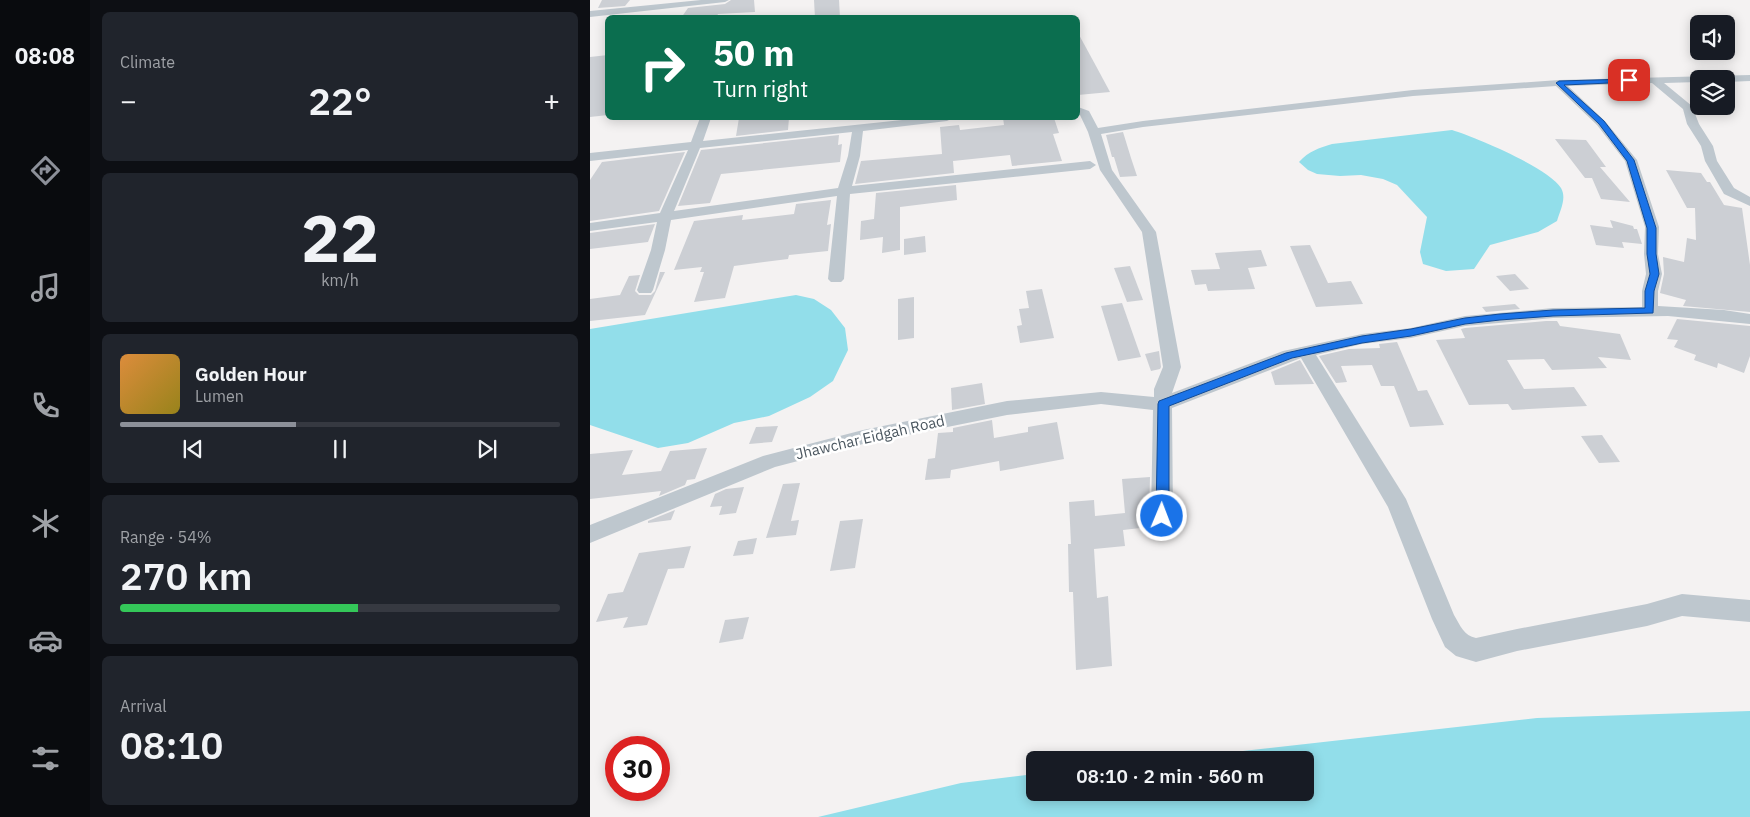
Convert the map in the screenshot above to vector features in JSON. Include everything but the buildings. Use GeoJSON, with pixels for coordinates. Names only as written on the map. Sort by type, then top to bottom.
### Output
{"type":"FeatureCollection","features":[{"type":"Feature","properties":{"kind":"street"},"geometry":{"type":"LineString","coordinates":[[590,14],[725,0]]}},
{"type":"Feature","properties":{"kind":"street"},"geometry":{"type":"LineString","coordinates":[[1735,78],[1750,78]]}},
{"type":"Feature","properties":{"kind":"street"},"geometry":{"type":"LineString","coordinates":[[1094,132],[1143,124],[1413,93],[1559,83],[1690,79]]}},
{"type":"Feature","properties":{"kind":"street"},"geometry":{"type":"LineString","coordinates":[[1654,80],[1688,108],[1693,124],[1708,146],[1711,161],[1729,191],[1750,202]]}},
{"type":"Feature","properties":{"kind":"street"},"geometry":{"type":"LineString","coordinates":[[1559,83],[1601,123],[1631,160],[1652,228],[1654,274],[1650,291],[1650,311]]}},
{"type":"Feature","properties":{"kind":"street"},"geometry":{"type":"LineString","coordinates":[[1080,111],[1085,113],[1094,132],[1106,170],[1149,232],[1172,367],[1164,389],[1162,516]]}},
{"type":"Feature","properties":{"kind":"street"},"geometry":{"type":"LineString","coordinates":[[646,290],[658,250],[665,217],[696,145],[704,120]]}},
{"type":"Feature","properties":{"kind":"street"},"geometry":{"type":"LineString","coordinates":[[590,157],[927,120]]}},
{"type":"Feature","properties":{"kind":"street"},"geometry":{"type":"LineString","coordinates":[[836,279],[844,191],[854,156],[858,127]]}},
{"type":"Feature","properties":{"kind":"street"},"geometry":{"type":"LineString","coordinates":[[590,228],[844,191],[1090,165]]}},
{"type":"Feature","properties":{"kind":"street"},"geometry":{"type":"LineString","coordinates":[[1163,404],[1257,367],[1306,352],[1465,321],[1553,313],[1650,311],[1724,315],[1750,319]]}},
{"type":"Feature","properties":{"kind":"street"},"geometry":{"type":"LineString","coordinates":[[1306,352],[1398,505],[1444,619],[1454,639],[1466,648],[1476,650],[1517,640],[1647,615],[1682,605],[1750,610]]}},
{"type":"Feature","properties":{"kind":"street","name":"Jhawchar Eidgah Road"},"geometry":{"type":"LineString","coordinates":[[590,534],[770,461],[863,437],[1007,408],[1101,398],[1163,404]]}},
{"type":"Feature","properties":{"kind":"water"},"geometry":{"type":"Polygon","coordinates":[[[1452,130],[1511,154],[1542,171],[1554,180],[1563,192],[1557,221],[1538,232],[1490,245],[1474,269],[1446,271],[1423,264],[1420,252],[1427,217],[1397,185],[1383,179],[1361,175],[1317,174],[1308,170],[1299,162],[1310,153],[1332,144],[1452,130]]]}},
{"type":"Feature","properties":{"kind":"water"},"geometry":{"type":"Polygon","coordinates":[[[796,295],[814,299],[831,310],[845,328],[848,350],[833,381],[810,397],[769,416],[734,423],[688,443],[658,448],[590,425],[590,329],[796,295]]]}},
{"type":"Feature","properties":{"kind":"water"},"geometry":{"type":"Polygon","coordinates":[[[1750,711],[1750,817],[818,817],[961,783],[1026,775],[1026,801],[1314,801],[1314,751],[1242,751],[1537,718],[1750,711]]]}},
{"type":"Feature","properties":{"kind":"route"},"geometry":{"type":"LineString","coordinates":[[1162,516],[1163,404],[1289,355],[1362,340],[1465,321],[1500,317],[1553,313],[1650,311],[1650,291],[1654,274],[1652,228],[1631,160],[1601,123],[1559,83],[1629,80]]}}]}
